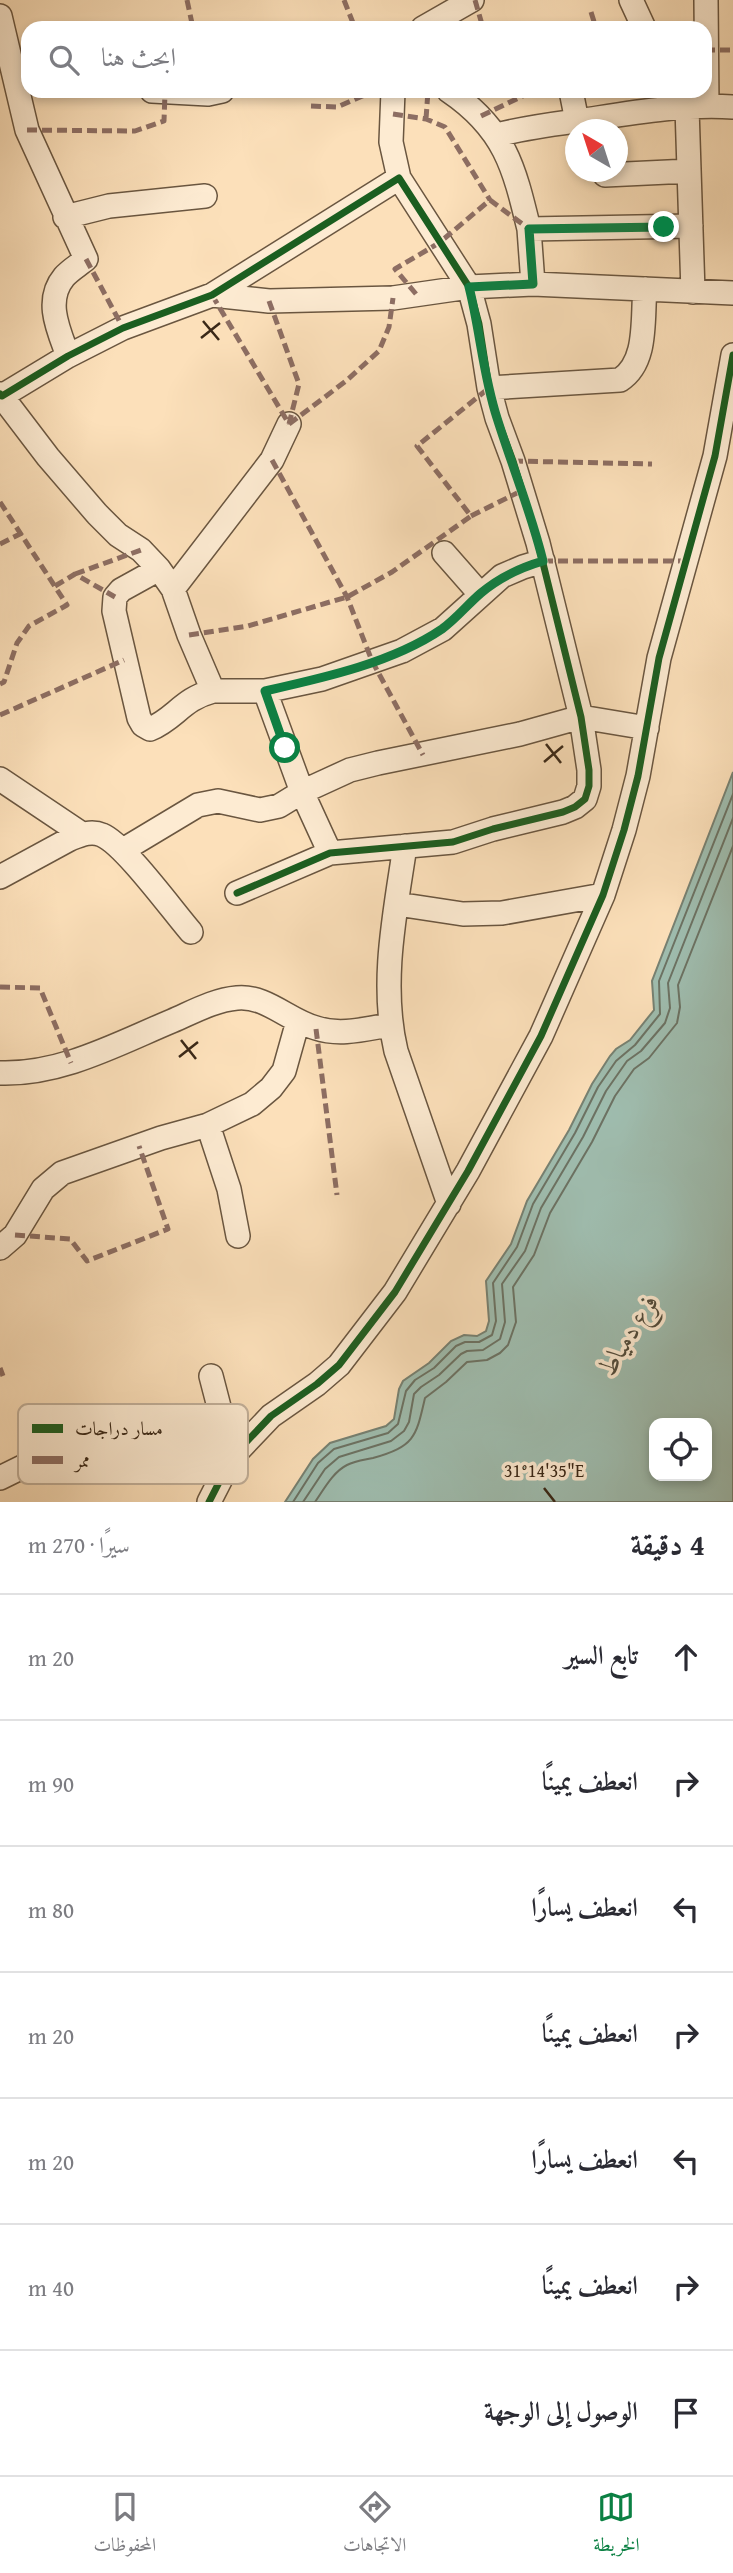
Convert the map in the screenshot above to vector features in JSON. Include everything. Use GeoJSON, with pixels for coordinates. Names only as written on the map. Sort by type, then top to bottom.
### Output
{"type":"FeatureCollection","features":[{"type":"Feature","properties":{"kind":"street"},"geometry":{"type":"LineString","coordinates":[[435,21],[472,0]]}},
{"type":"Feature","properties":{"kind":"street"},"geometry":{"type":"LineString","coordinates":[[631,0],[641,21]]}},
{"type":"Feature","properties":{"kind":"street"},"geometry":{"type":"LineString","coordinates":[[704,21],[706,0]]}},
{"type":"Feature","properties":{"kind":"street"},"geometry":{"type":"LineString","coordinates":[[0,16],[21,73]]}},
{"type":"Feature","properties":{"kind":"street"},"geometry":{"type":"LineString","coordinates":[[24,98],[27,130],[86,259],[64,277],[56,290],[53,305],[68,356]]}},
{"type":"Feature","properties":{"kind":"street"},"geometry":{"type":"LineString","coordinates":[[237,892],[330,853],[453,842],[575,807],[585,799],[589,786],[581,717],[543,561],[489,388],[479,324],[469,287],[399,178],[391,142],[393,98]]}},
{"type":"Feature","properties":{"kind":"street"},"geometry":{"type":"LineString","coordinates":[[460,98],[497,135],[517,181],[529,229],[533,284]]}},
{"type":"Feature","properties":{"kind":"street"},"geometry":{"type":"LineString","coordinates":[[572,98],[577,119]]}},
{"type":"Feature","properties":{"kind":"street"},"geometry":{"type":"LineString","coordinates":[[693,292],[689,171],[698,98]]}},
{"type":"Feature","properties":{"kind":"street"},"geometry":{"type":"LineString","coordinates":[[594,119],[697,107],[733,107]]}},
{"type":"Feature","properties":{"kind":"street"},"geometry":{"type":"LineString","coordinates":[[497,135],[533,125],[565,122]]}},
{"type":"Feature","properties":{"kind":"street"},"geometry":{"type":"LineString","coordinates":[[628,173],[689,171]]}},
{"type":"Feature","properties":{"kind":"street"},"geometry":{"type":"LineString","coordinates":[[213,691],[173,589],[159,569],[141,550],[118,535],[76,490],[1,395],[123,328],[212,295],[399,178]]}},
{"type":"Feature","properties":{"kind":"street"},"geometry":{"type":"LineString","coordinates":[[65,217],[109,206],[205,196]]}},
{"type":"Feature","properties":{"kind":"street"},"geometry":{"type":"LineString","coordinates":[[529,229],[691,226]]}},
{"type":"Feature","properties":{"kind":"street"},"geometry":{"type":"LineString","coordinates":[[212,295],[269,301],[393,298],[469,287],[533,284],[733,293]]}},
{"type":"Feature","properties":{"kind":"street"},"geometry":{"type":"LineString","coordinates":[[489,388],[620,380],[630,373],[640,351],[645,289]]}},
{"type":"Feature","properties":{"kind":"street"},"geometry":{"type":"LineString","coordinates":[[248,1440],[271,1416],[339,1365],[395,1292],[449,1204],[541,1036],[603,895],[624,830],[638,776],[659,658],[715,456],[733,355]]}},
{"type":"Feature","properties":{"kind":"street"},"geometry":{"type":"LineString","coordinates":[[173,589],[272,460],[289,424]]}},
{"type":"Feature","properties":{"kind":"street"},"geometry":{"type":"LineString","coordinates":[[444,553],[480,594]]}},
{"type":"Feature","properties":{"kind":"street"},"geometry":{"type":"LineString","coordinates":[[159,569],[121,590],[114,597],[121,647],[139,718],[143,725],[150,729],[198,695],[213,691],[265,691],[322,679],[402,651],[443,629],[502,576],[543,561]]}},
{"type":"Feature","properties":{"kind":"street"},"geometry":{"type":"LineString","coordinates":[[265,691],[302,792],[330,853]]}},
{"type":"Feature","properties":{"kind":"street"},"geometry":{"type":"LineString","coordinates":[[123,850],[198,805],[218,802],[260,810],[279,806],[302,792],[351,770],[520,734],[581,717],[647,728]]}},
{"type":"Feature","properties":{"kind":"street"},"geometry":{"type":"LineString","coordinates":[[0,779],[82,834]]}},
{"type":"Feature","properties":{"kind":"street"},"geometry":{"type":"LineString","coordinates":[[0,877],[82,834],[103,835],[123,850],[191,932]]}},
{"type":"Feature","properties":{"kind":"street"},"geometry":{"type":"LineString","coordinates":[[405,846],[390,951],[389,1025],[402,1071],[449,1204]]}},
{"type":"Feature","properties":{"kind":"street"},"geometry":{"type":"LineString","coordinates":[[397,904],[463,914],[502,913],[603,895]]}},
{"type":"Feature","properties":{"kind":"street"},"geometry":{"type":"LineString","coordinates":[[0,1073],[16,1073],[71,1063],[212,1003],[240,998],[264,1002],[316,1029],[344,1033],[389,1025]]}},
{"type":"Feature","properties":{"kind":"street"},"geometry":{"type":"LineString","coordinates":[[0,1248],[15,1235],[43,1189],[62,1174],[161,1138],[208,1125],[251,1104],[271,1088],[284,1071],[298,1021]]}},
{"type":"Feature","properties":{"kind":"street"},"geometry":{"type":"LineString","coordinates":[[208,1125],[229,1189],[239,1236]]}},
{"type":"Feature","properties":{"kind":"street"},"geometry":{"type":"LineString","coordinates":[[211,1376],[218,1404]]}},
{"type":"Feature","properties":{"kind":"street"},"geometry":{"type":"LineString","coordinates":[[0,1478],[18,1469]]}},
{"type":"Feature","properties":{"kind":"street"},"geometry":{"type":"LineString","coordinates":[[209,1502],[218,1484]]}},
{"type":"Feature","properties":{"kind":"water","name":"فرع دمياط"},"geometry":{"type":"Polygon","coordinates":[[[733,772],[733,1502],[285,1502],[313,1459],[330,1443],[386,1426],[394,1419],[403,1381],[429,1363],[451,1341],[464,1335],[477,1336],[486,1331],[489,1321],[486,1281],[511,1244],[527,1201],[610,1056],[630,1040],[654,1010],[652,981],[733,772]]]}},
{"type":"Feature","properties":{"kind":"marked path"},"geometry":{"type":"LineString","coordinates":[[187,0],[192,21]]}},
{"type":"Feature","properties":{"kind":"marked path"},"geometry":{"type":"LineString","coordinates":[[344,0],[352,21]]}},
{"type":"Feature","properties":{"kind":"marked path"},"geometry":{"type":"LineString","coordinates":[[475,0],[481,21]]}},
{"type":"Feature","properties":{"kind":"marked path"},"geometry":{"type":"LineString","coordinates":[[591,12],[594,21]]}},
{"type":"Feature","properties":{"kind":"marked path"},"geometry":{"type":"LineString","coordinates":[[712,50],[733,50]]}},
{"type":"Feature","properties":{"kind":"marked path"},"geometry":{"type":"LineString","coordinates":[[27,130],[135,131],[164,121],[165,98]]}},
{"type":"Feature","properties":{"kind":"marked path"},"geometry":{"type":"LineString","coordinates":[[311,106],[337,107],[358,98]]}},
{"type":"Feature","properties":{"kind":"marked path"},"geometry":{"type":"LineString","coordinates":[[426,119],[428,98]]}},
{"type":"Feature","properties":{"kind":"marked path"},"geometry":{"type":"LineString","coordinates":[[481,116],[519,98]]}},
{"type":"Feature","properties":{"kind":"marked path"},"geometry":{"type":"LineString","coordinates":[[393,114],[426,119],[445,127],[490,200]]}},
{"type":"Feature","properties":{"kind":"marked path"},"geometry":{"type":"LineString","coordinates":[[416,294],[395,269],[439,243],[490,200],[529,229]]}},
{"type":"Feature","properties":{"kind":"marked path"},"geometry":{"type":"LineString","coordinates":[[86,259],[123,328]]}},
{"type":"Feature","properties":{"kind":"marked path"},"geometry":{"type":"LineString","coordinates":[[212,295],[289,424]]}},
{"type":"Feature","properties":{"kind":"marked path"},"geometry":{"type":"LineString","coordinates":[[289,424],[346,381],[379,351],[389,327],[393,298]]}},
{"type":"Feature","properties":{"kind":"marked path"},"geometry":{"type":"LineString","coordinates":[[269,301],[299,384],[289,424]]}},
{"type":"Feature","properties":{"kind":"marked path"},"geometry":{"type":"LineString","coordinates":[[189,635],[248,626],[347,597],[392,572],[471,516],[417,446],[489,388]]}},
{"type":"Feature","properties":{"kind":"marked path"},"geometry":{"type":"LineString","coordinates":[[272,460],[347,597],[372,661],[423,755]]}},
{"type":"Feature","properties":{"kind":"marked path"},"geometry":{"type":"LineString","coordinates":[[513,461],[652,464]]}},
{"type":"Feature","properties":{"kind":"marked path"},"geometry":{"type":"LineString","coordinates":[[471,516],[523,490]]}},
{"type":"Feature","properties":{"kind":"marked path"},"geometry":{"type":"LineString","coordinates":[[0,502],[67,605],[29,626],[17,643],[4,682],[0,684]]}},
{"type":"Feature","properties":{"kind":"marked path"},"geometry":{"type":"LineString","coordinates":[[0,544],[22,533]]}},
{"type":"Feature","properties":{"kind":"marked path"},"geometry":{"type":"LineString","coordinates":[[75,574],[141,550]]}},
{"type":"Feature","properties":{"kind":"marked path"},"geometry":{"type":"LineString","coordinates":[[543,561],[687,561]]}},
{"type":"Feature","properties":{"kind":"marked path"},"geometry":{"type":"LineString","coordinates":[[55,586],[75,574],[115,597]]}},
{"type":"Feature","properties":{"kind":"marked path"},"geometry":{"type":"LineString","coordinates":[[0,715],[124,660]]}},
{"type":"Feature","properties":{"kind":"marked path"},"geometry":{"type":"LineString","coordinates":[[0,987],[40,988],[71,1063]]}},
{"type":"Feature","properties":{"kind":"marked path"},"geometry":{"type":"LineString","coordinates":[[316,1029],[337,1195]]}},
{"type":"Feature","properties":{"kind":"marked path"},"geometry":{"type":"LineString","coordinates":[[15,1235],[70,1239],[87,1261],[168,1229],[139,1146]]}},
{"type":"Feature","properties":{"kind":"marked path"},"geometry":{"type":"LineString","coordinates":[[0,1368],[3,1376]]}},
{"type":"Feature","properties":{"kind":"cycle path"},"geometry":{"type":"LineString","coordinates":[[0,394],[2,396],[68,356],[123,328],[212,295],[399,178],[469,287],[479,324],[489,388],[538,543],[581,717],[589,770],[589,786],[585,799],[563,812],[453,842],[330,853],[237,893]]}},
{"type":"Feature","properties":{"kind":"cycle path"},"geometry":{"type":"LineString","coordinates":[[248,1440],[271,1416],[339,1365],[395,1292],[468,1171],[541,1036],[603,895],[624,830],[638,776],[659,658],[715,456],[733,355]]}},
{"type":"Feature","properties":{"kind":"cycle path"},"geometry":{"type":"LineString","coordinates":[[209,1502],[218,1484]]}},
{"type":"Feature","properties":{"kind":"route"},"geometry":{"type":"LineString","coordinates":[[285,748],[265,691],[322,679],[402,651],[443,629],[502,576],[543,561],[523,490],[497,418],[469,287],[533,284],[529,229],[664,227]]}}]}
